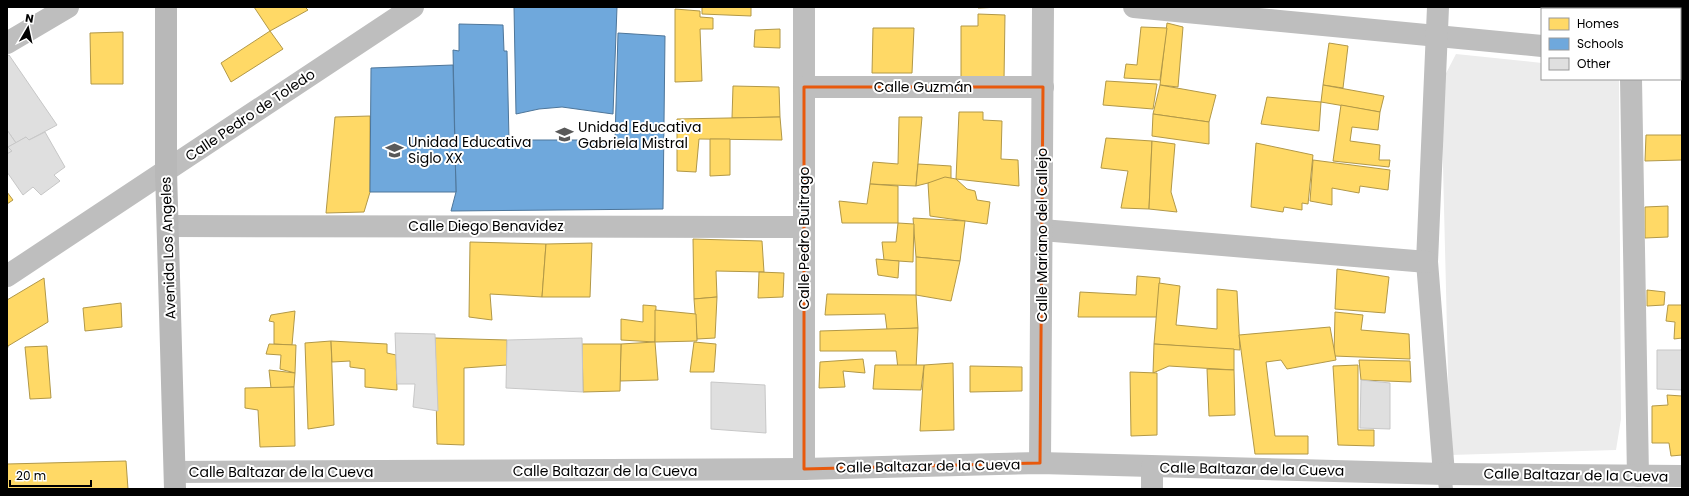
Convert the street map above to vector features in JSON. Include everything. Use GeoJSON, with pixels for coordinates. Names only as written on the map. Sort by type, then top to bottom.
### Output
{"type":"FeatureCollection","features":[{"type":"Feature","properties":{"kind":"main road","name":"Avenida Los Angeles"},"geometry":{"type":"LineString","coordinates":[[166,7],[166,171],[175,480]]}},
{"type":"Feature","properties":{"kind":"street"},"geometry":{"type":"LineString","coordinates":[[7,43],[68,7]]}},
{"type":"Feature","properties":{"kind":"street","name":"Calle Pedro de Toledo"},"geometry":{"type":"LineString","coordinates":[[7,276],[414,7]]}},
{"type":"Feature","properties":{"kind":"street","name":"Calle Pedro Buitrago"},"geometry":{"type":"LineString","coordinates":[[804,7],[804,469]]}},
{"type":"Feature","properties":{"kind":"street","name":"Calle Mariano del Callejo"},"geometry":{"type":"LineString","coordinates":[[1040,463],[1043,7]]}},
{"type":"Feature","properties":{"kind":"street"},"geometry":{"type":"LineString","coordinates":[[1134,7],[1541,46]]}},
{"type":"Feature","properties":{"kind":"street"},"geometry":{"type":"LineString","coordinates":[[1438,7],[1427,262],[1445,481]]}},
{"type":"Feature","properties":{"kind":"street"},"geometry":{"type":"LineString","coordinates":[[1631,80],[1638,476]]}},
{"type":"Feature","properties":{"kind":"street","name":"Calle Guzmán"},"geometry":{"type":"LineString","coordinates":[[804,87],[1043,87]]}},
{"type":"Feature","properties":{"kind":"street","name":"Calle Diego Benavidez"},"geometry":{"type":"LineString","coordinates":[[168,226],[804,227]]}},
{"type":"Feature","properties":{"kind":"street"},"geometry":{"type":"LineString","coordinates":[[1042,230],[1427,262]]}},
{"type":"Feature","properties":{"kind":"street","name":"Calle Baltazar de la Cueva"},"geometry":{"type":"LineString","coordinates":[[175,480],[609,480],[804,469],[1040,463],[1445,481],[1682,476]]}},
{"type":"Feature","properties":{"kind":"street"},"geometry":{"type":"LineString","coordinates":[[1152,467],[1152,489]]}},
{"type":"Feature","properties":{"kind":"highlighted area"},"geometry":{"type":"Polygon","coordinates":[[[804,87],[1043,87],[1040,463],[804,469],[804,87]]]}},
{"type":"Feature","properties":{"kind":"shaded area"},"geometry":{"type":"Polygon","coordinates":[[[1456,54],[1541,63],[1541,80],[1619,80],[1621,419],[1616,450],[1450,455],[1441,83],[1456,54]]]}},
{"type":"Feature","properties":{"kind":"building: Homes"},"geometry":{"type":"Polygon","coordinates":[[[254,7],[305,7],[308,10],[270,31],[254,7]]]}},
{"type":"Feature","properties":{"kind":"building: Homes"},"geometry":{"type":"Polygon","coordinates":[[[702,7],[751,7],[751,16],[702,14],[702,7]]]}},
{"type":"Feature","properties":{"kind":"building: Homes"},"geometry":{"type":"Polygon","coordinates":[[[978,7],[1001,7],[978,8],[978,7]]]}},
{"type":"Feature","properties":{"kind":"building: Homes"},"geometry":{"type":"Polygon","coordinates":[[[675,9],[700,11],[700,17],[713,18],[713,29],[700,29],[702,81],[675,82],[675,9]]]}},
{"type":"Feature","properties":{"kind":"building: Homes"},"geometry":{"type":"Polygon","coordinates":[[[978,14],[1005,15],[1004,80],[961,79],[961,26],[978,26],[978,14]]]}},
{"type":"Feature","properties":{"kind":"building: Homes"},"geometry":{"type":"Polygon","coordinates":[[[1167,23],[1183,27],[1178,87],[1160,85],[1167,23]]]}},
{"type":"Feature","properties":{"kind":"building: Homes"},"geometry":{"type":"Polygon","coordinates":[[[1141,27],[1167,28],[1160,80],[1124,78],[1126,64],[1137,65],[1141,27]]]}},
{"type":"Feature","properties":{"kind":"building: Homes"},"geometry":{"type":"Polygon","coordinates":[[[873,28],[914,28],[912,73],[872,73],[873,28]]]}},
{"type":"Feature","properties":{"kind":"building: Homes"},"geometry":{"type":"Polygon","coordinates":[[[780,29],[780,48],[754,47],[755,30],[780,29]]]}},
{"type":"Feature","properties":{"kind":"building: Homes"},"geometry":{"type":"Polygon","coordinates":[[[270,31],[283,49],[231,82],[221,63],[270,31]]]}},
{"type":"Feature","properties":{"kind":"building: Homes"},"geometry":{"type":"Polygon","coordinates":[[[123,32],[123,84],[91,84],[90,33],[123,32]]]}},
{"type":"Feature","properties":{"kind":"building: Homes"},"geometry":{"type":"Polygon","coordinates":[[[1329,43],[1348,46],[1343,88],[1323,85],[1329,43]]]}},
{"type":"Feature","properties":{"kind":"building: Homes"},"geometry":{"type":"Polygon","coordinates":[[[1106,81],[1157,84],[1153,109],[1103,105],[1106,81]]]}},
{"type":"Feature","properties":{"kind":"building: Homes"},"geometry":{"type":"Polygon","coordinates":[[[1160,85],[1216,95],[1209,122],[1153,114],[1160,85]]]}},
{"type":"Feature","properties":{"kind":"building: Homes"},"geometry":{"type":"Polygon","coordinates":[[[1323,85],[1384,96],[1380,112],[1321,102],[1323,85]]]}},
{"type":"Feature","properties":{"kind":"building: Homes"},"geometry":{"type":"Polygon","coordinates":[[[733,86],[779,87],[780,117],[732,118],[733,86]]]}},
{"type":"Feature","properties":{"kind":"building: Homes"},"geometry":{"type":"Polygon","coordinates":[[[1267,97],[1321,102],[1319,131],[1261,124],[1267,97]]]}},
{"type":"Feature","properties":{"kind":"building: Homes"},"geometry":{"type":"Polygon","coordinates":[[[1341,105],[1380,112],[1378,130],[1352,127],[1350,141],[1380,145],[1379,160],[1390,160],[1389,167],[1333,161],[1341,105]]]}},
{"type":"Feature","properties":{"kind":"building: Homes"},"geometry":{"type":"Polygon","coordinates":[[[959,112],[983,112],[983,120],[1002,121],[1001,159],[1018,160],[1019,186],[956,179],[959,112]]]}},
{"type":"Feature","properties":{"kind":"building: Homes"},"geometry":{"type":"Polygon","coordinates":[[[1153,114],[1209,122],[1209,144],[1152,136],[1153,114]]]}},
{"type":"Feature","properties":{"kind":"building: Homes"},"geometry":{"type":"Polygon","coordinates":[[[370,116],[370,192],[364,212],[326,213],[335,117],[370,116]]]}},
{"type":"Feature","properties":{"kind":"building: Homes"},"geometry":{"type":"Polygon","coordinates":[[[780,117],[782,140],[699,139],[696,172],[677,171],[677,119],[780,117]]]}},
{"type":"Feature","properties":{"kind":"building: Homes"},"geometry":{"type":"Polygon","coordinates":[[[899,117],[922,117],[916,186],[870,184],[873,162],[898,164],[899,117]]]}},
{"type":"Feature","properties":{"kind":"building: Homes"},"geometry":{"type":"Polygon","coordinates":[[[1646,135],[1682,135],[1682,160],[1645,161],[1646,135]]]}},
{"type":"Feature","properties":{"kind":"building: Homes"},"geometry":{"type":"Polygon","coordinates":[[[1106,138],[1152,141],[1149,209],[1121,208],[1128,171],[1101,168],[1106,138]]]}},
{"type":"Feature","properties":{"kind":"building: Homes"},"geometry":{"type":"Polygon","coordinates":[[[710,139],[730,139],[730,175],[710,176],[710,139]]]}},
{"type":"Feature","properties":{"kind":"building: Homes"},"geometry":{"type":"Polygon","coordinates":[[[1152,141],[1175,144],[1171,192],[1177,212],[1149,209],[1152,141]]]}},
{"type":"Feature","properties":{"kind":"building: Homes"},"geometry":{"type":"Polygon","coordinates":[[[1256,143],[1313,155],[1308,204],[1302,203],[1302,210],[1284,207],[1283,212],[1251,207],[1256,143]]]}},
{"type":"Feature","properties":{"kind":"building: Homes"},"geometry":{"type":"Polygon","coordinates":[[[1313,160],[1390,170],[1388,190],[1360,186],[1359,193],[1332,188],[1332,205],[1310,201],[1313,160]]]}},
{"type":"Feature","properties":{"kind":"building: Homes"},"geometry":{"type":"Polygon","coordinates":[[[918,164],[951,166],[951,188],[928,183],[916,186],[918,164]]]}},
{"type":"Feature","properties":{"kind":"building: Homes"},"geometry":{"type":"Polygon","coordinates":[[[945,177],[956,179],[967,189],[975,191],[977,200],[990,202],[987,224],[930,216],[928,183],[945,177]]]}},
{"type":"Feature","properties":{"kind":"building: Homes"},"geometry":{"type":"Polygon","coordinates":[[[870,184],[898,186],[898,223],[842,223],[839,201],[867,204],[870,184]]]}},
{"type":"Feature","properties":{"kind":"building: Homes"},"geometry":{"type":"Polygon","coordinates":[[[7,192],[13,200],[7,204],[7,192]]]}},
{"type":"Feature","properties":{"kind":"building: Homes"},"geometry":{"type":"Polygon","coordinates":[[[1668,206],[1668,237],[1645,238],[1645,207],[1668,206]]]}},
{"type":"Feature","properties":{"kind":"building: Homes"},"geometry":{"type":"Polygon","coordinates":[[[913,218],[965,221],[960,261],[916,257],[913,218]]]}},
{"type":"Feature","properties":{"kind":"building: Homes"},"geometry":{"type":"Polygon","coordinates":[[[898,223],[914,224],[913,262],[884,260],[882,242],[896,242],[898,223]]]}},
{"type":"Feature","properties":{"kind":"building: Homes"},"geometry":{"type":"Polygon","coordinates":[[[693,239],[762,241],[764,272],[716,271],[717,297],[694,299],[693,239]]]}},
{"type":"Feature","properties":{"kind":"building: Homes"},"geometry":{"type":"Polygon","coordinates":[[[470,242],[546,244],[542,297],[490,294],[492,320],[469,317],[470,242]]]}},
{"type":"Feature","properties":{"kind":"building: Homes"},"geometry":{"type":"Polygon","coordinates":[[[592,243],[590,297],[542,297],[546,244],[592,243]]]}},
{"type":"Feature","properties":{"kind":"building: Homes"},"geometry":{"type":"Polygon","coordinates":[[[916,257],[960,261],[951,301],[916,295],[916,257]]]}},
{"type":"Feature","properties":{"kind":"building: Homes"},"geometry":{"type":"Polygon","coordinates":[[[876,259],[899,261],[898,278],[878,275],[876,259]]]}},
{"type":"Feature","properties":{"kind":"building: Homes"},"geometry":{"type":"Polygon","coordinates":[[[1337,269],[1389,277],[1385,313],[1335,309],[1337,269]]]}},
{"type":"Feature","properties":{"kind":"building: Homes"},"geometry":{"type":"Polygon","coordinates":[[[759,272],[784,273],[783,297],[758,298],[759,272]]]}},
{"type":"Feature","properties":{"kind":"building: Homes"},"geometry":{"type":"Polygon","coordinates":[[[1137,276],[1160,278],[1157,317],[1078,317],[1080,292],[1136,295],[1137,276]]]}},
{"type":"Feature","properties":{"kind":"building: Homes"},"geometry":{"type":"Polygon","coordinates":[[[44,278],[48,322],[8,346],[7,351],[7,300],[44,278]]]}},
{"type":"Feature","properties":{"kind":"building: Homes"},"geometry":{"type":"Polygon","coordinates":[[[1159,283],[1180,286],[1176,325],[1217,329],[1217,289],[1237,291],[1240,350],[1154,344],[1159,283]]]}},
{"type":"Feature","properties":{"kind":"building: Homes"},"geometry":{"type":"Polygon","coordinates":[[[1647,290],[1665,292],[1664,305],[1647,306],[1647,290]]]}},
{"type":"Feature","properties":{"kind":"building: Homes"},"geometry":{"type":"Polygon","coordinates":[[[827,294],[916,295],[918,328],[887,330],[885,314],[825,315],[827,294]]]}},
{"type":"Feature","properties":{"kind":"building: Homes"},"geometry":{"type":"Polygon","coordinates":[[[717,297],[715,338],[697,339],[694,299],[717,297]]]}},
{"type":"Feature","properties":{"kind":"building: Homes"},"geometry":{"type":"Polygon","coordinates":[[[121,303],[122,327],[85,331],[83,308],[121,303]]]}},
{"type":"Feature","properties":{"kind":"building: Homes"},"geometry":{"type":"Polygon","coordinates":[[[643,305],[656,306],[655,342],[621,340],[621,319],[643,322],[643,305]]]}},
{"type":"Feature","properties":{"kind":"building: Homes"},"geometry":{"type":"Polygon","coordinates":[[[1668,305],[1682,305],[1682,338],[1674,339],[1675,322],[1666,321],[1668,305]]]}},
{"type":"Feature","properties":{"kind":"building: Homes"},"geometry":{"type":"Polygon","coordinates":[[[655,310],[696,314],[697,341],[655,342],[655,310]]]}},
{"type":"Feature","properties":{"kind":"building: Homes"},"geometry":{"type":"Polygon","coordinates":[[[295,311],[292,345],[274,344],[274,322],[269,321],[271,315],[295,311]]]}},
{"type":"Feature","properties":{"kind":"building: Homes"},"geometry":{"type":"Polygon","coordinates":[[[1335,312],[1363,315],[1361,330],[1409,334],[1410,359],[1334,356],[1335,312]]]}},
{"type":"Feature","properties":{"kind":"building: Homes"},"geometry":{"type":"Polygon","coordinates":[[[1330,327],[1336,360],[1287,369],[1281,360],[1266,362],[1275,436],[1308,436],[1308,454],[1255,454],[1239,335],[1330,327]]]}},
{"type":"Feature","properties":{"kind":"building: Homes"},"geometry":{"type":"Polygon","coordinates":[[[918,328],[916,369],[898,369],[896,351],[820,351],[820,331],[918,328]]]}},
{"type":"Feature","properties":{"kind":"building: Homes"},"geometry":{"type":"Polygon","coordinates":[[[435,338],[507,340],[507,365],[464,368],[464,445],[437,444],[435,338]]]}},
{"type":"Feature","properties":{"kind":"building: Homes"},"geometry":{"type":"Polygon","coordinates":[[[331,341],[334,425],[308,429],[305,343],[331,341]]]}},
{"type":"Feature","properties":{"kind":"building: Homes"},"geometry":{"type":"Polygon","coordinates":[[[331,341],[387,344],[387,353],[396,355],[397,390],[365,387],[365,369],[350,367],[350,361],[332,362],[331,341]]]}},
{"type":"Feature","properties":{"kind":"building: Homes"},"geometry":{"type":"Polygon","coordinates":[[[655,342],[658,380],[620,381],[621,344],[655,342]]]}},
{"type":"Feature","properties":{"kind":"building: Homes"},"geometry":{"type":"Polygon","coordinates":[[[694,342],[716,344],[714,372],[690,372],[694,342]]]}},
{"type":"Feature","properties":{"kind":"building: Homes"},"geometry":{"type":"Polygon","coordinates":[[[269,344],[296,345],[295,373],[280,369],[281,355],[266,354],[269,344]]]}},
{"type":"Feature","properties":{"kind":"building: Homes"},"geometry":{"type":"Polygon","coordinates":[[[582,344],[621,344],[620,391],[583,392],[582,344]]]}},
{"type":"Feature","properties":{"kind":"building: Homes"},"geometry":{"type":"Polygon","coordinates":[[[1154,344],[1234,349],[1234,370],[1169,366],[1153,373],[1154,344]]]}},
{"type":"Feature","properties":{"kind":"building: Homes"},"geometry":{"type":"Polygon","coordinates":[[[47,346],[51,398],[30,399],[25,347],[47,346]]]}},
{"type":"Feature","properties":{"kind":"building: Homes"},"geometry":{"type":"Polygon","coordinates":[[[863,359],[865,373],[843,371],[845,387],[819,388],[820,362],[863,359]]]}},
{"type":"Feature","properties":{"kind":"building: Homes"},"geometry":{"type":"Polygon","coordinates":[[[1359,360],[1410,361],[1411,382],[1361,380],[1359,360]]]}},
{"type":"Feature","properties":{"kind":"building: Homes"},"geometry":{"type":"Polygon","coordinates":[[[953,363],[954,430],[920,431],[924,365],[953,363]]]}},
{"type":"Feature","properties":{"kind":"building: Homes"},"geometry":{"type":"Polygon","coordinates":[[[875,365],[924,365],[921,390],[873,389],[875,365]]]}},
{"type":"Feature","properties":{"kind":"building: Homes"},"geometry":{"type":"Polygon","coordinates":[[[1358,365],[1358,430],[1374,430],[1374,446],[1338,445],[1333,366],[1358,365]]]}},
{"type":"Feature","properties":{"kind":"building: Homes"},"geometry":{"type":"Polygon","coordinates":[[[970,366],[1022,367],[1022,391],[970,392],[970,366]]]}},
{"type":"Feature","properties":{"kind":"building: Homes"},"geometry":{"type":"Polygon","coordinates":[[[1207,369],[1234,370],[1235,415],[1209,416],[1207,369]]]}},
{"type":"Feature","properties":{"kind":"building: Homes"},"geometry":{"type":"Polygon","coordinates":[[[269,370],[295,373],[294,387],[271,388],[269,370]]]}},
{"type":"Feature","properties":{"kind":"building: Homes"},"geometry":{"type":"Polygon","coordinates":[[[1130,372],[1157,373],[1157,435],[1131,436],[1130,372]]]}},
{"type":"Feature","properties":{"kind":"building: Homes"},"geometry":{"type":"Polygon","coordinates":[[[294,387],[295,446],[260,447],[258,410],[245,408],[245,388],[294,387]]]}},
{"type":"Feature","properties":{"kind":"building: Homes"},"geometry":{"type":"Polygon","coordinates":[[[1667,395],[1682,396],[1682,455],[1671,456],[1669,443],[1652,443],[1652,406],[1668,405],[1667,395]]]}},
{"type":"Feature","properties":{"kind":"building: Homes"},"geometry":{"type":"Polygon","coordinates":[[[126,461],[128,489],[7,489],[7,464],[126,461]]]}},
{"type":"Feature","properties":{"kind":"building: Schools"},"geometry":{"type":"Polygon","coordinates":[[[514,7],[617,7],[613,114],[562,107],[539,109],[516,114],[514,7]]]}},
{"type":"Feature","properties":{"kind":"building: Schools"},"geometry":{"type":"Polygon","coordinates":[[[459,24],[503,25],[504,51],[507,51],[509,140],[615,140],[618,33],[665,36],[663,209],[451,211],[456,192],[453,50],[459,51],[459,24]]]}},
{"type":"Feature","properties":{"kind":"building: Schools"},"geometry":{"type":"Polygon","coordinates":[[[453,65],[456,192],[370,192],[371,68],[453,65]]]}},
{"type":"Feature","properties":{"kind":"building: Other"},"geometry":{"type":"Polygon","coordinates":[[[9,55],[57,125],[29,140],[26,137],[16,143],[7,130],[7,56],[9,55]]]}},
{"type":"Feature","properties":{"kind":"building: Other"},"geometry":{"type":"Polygon","coordinates":[[[7,130],[16,143],[8,147],[12,151],[7,154],[7,130]]]}},
{"type":"Feature","properties":{"kind":"building: Other"},"geometry":{"type":"Polygon","coordinates":[[[45,132],[65,167],[54,175],[60,181],[41,195],[33,187],[23,195],[7,172],[7,154],[12,151],[8,147],[26,137],[29,140],[45,132]]]}},
{"type":"Feature","properties":{"kind":"building: Other"},"geometry":{"type":"Polygon","coordinates":[[[395,333],[435,334],[438,411],[413,407],[415,384],[397,384],[395,333]]]}},
{"type":"Feature","properties":{"kind":"building: Other"},"geometry":{"type":"Polygon","coordinates":[[[582,338],[583,392],[506,388],[507,340],[582,338]]]}},
{"type":"Feature","properties":{"kind":"building: Other"},"geometry":{"type":"Polygon","coordinates":[[[1657,350],[1682,350],[1682,390],[1657,389],[1657,350]]]}},
{"type":"Feature","properties":{"kind":"building: Other"},"geometry":{"type":"Polygon","coordinates":[[[1361,380],[1390,383],[1390,429],[1360,428],[1361,380]]]}},
{"type":"Feature","properties":{"kind":"building: Other"},"geometry":{"type":"Polygon","coordinates":[[[711,382],[765,385],[766,433],[711,429],[711,382]]]}},
{"type":"Feature","properties":{"kind":"place","name":"Unidad Educativa Gabriela Mistral"},"geometry":{"type":"Point","coordinates":[565,135]}},
{"type":"Feature","properties":{"kind":"place","name":"Unidad Educativa Siglo XX"},"geometry":{"type":"Point","coordinates":[395,150]}}]}
